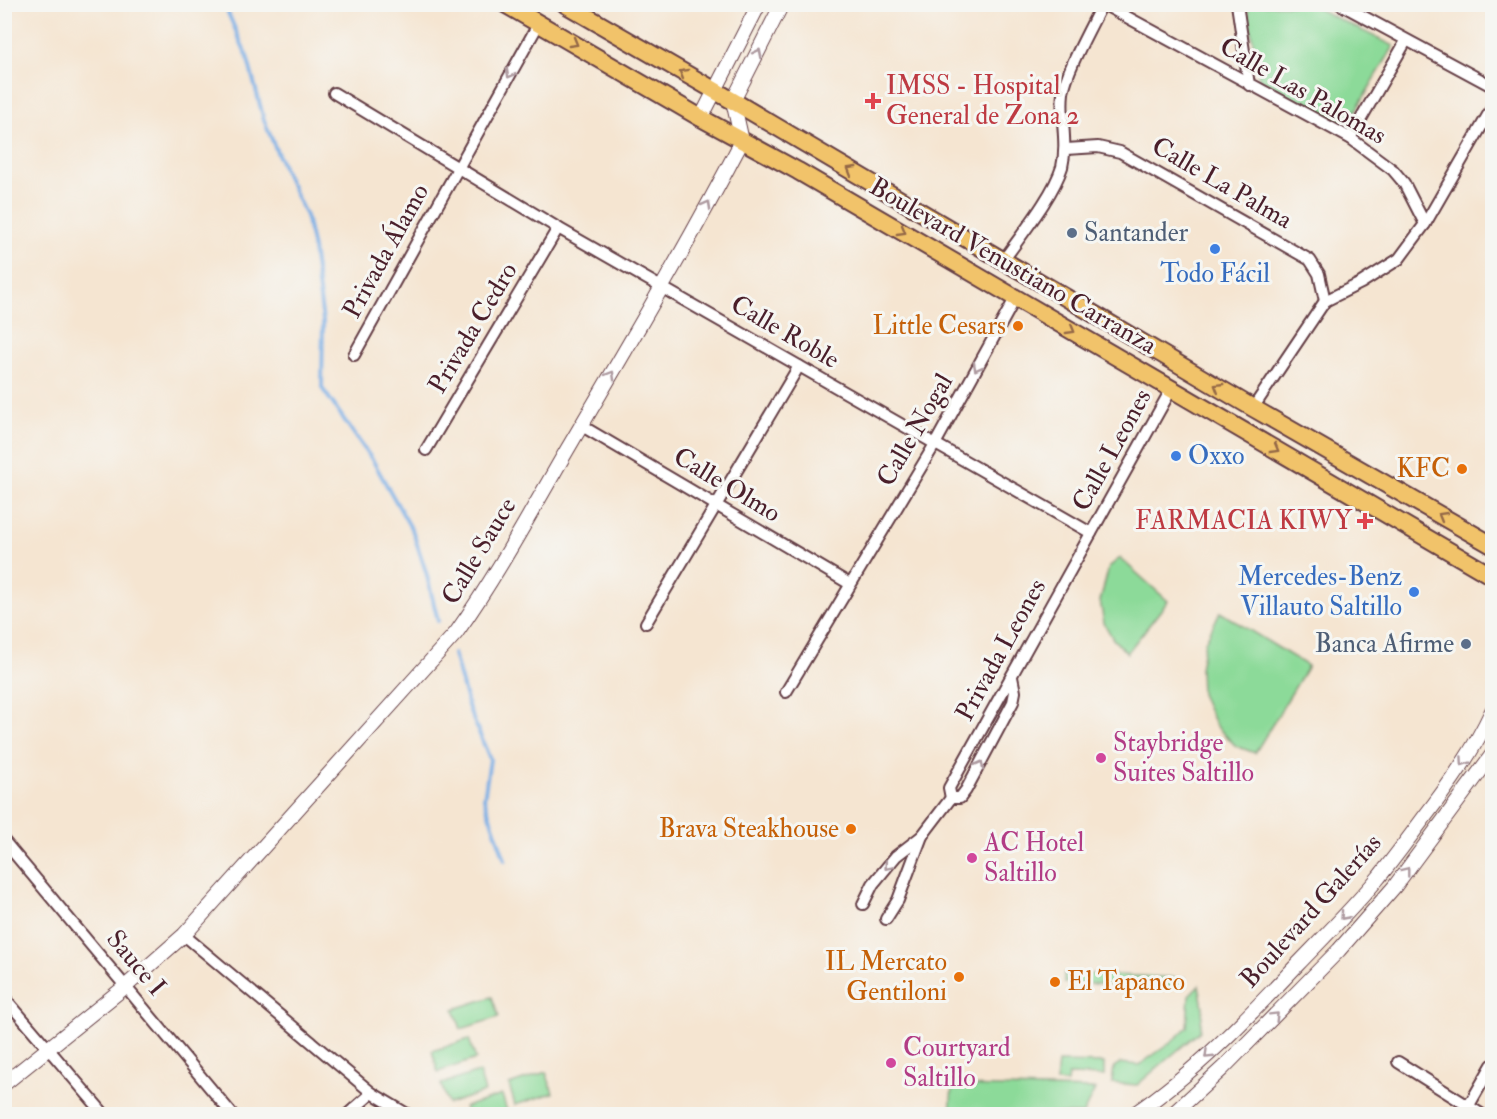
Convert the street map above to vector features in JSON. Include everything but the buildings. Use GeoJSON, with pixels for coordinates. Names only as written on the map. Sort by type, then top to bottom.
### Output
{"type":"FeatureCollection","features":[{"type":"Feature","properties":{"kind":"main road","name":"Boulevard Venustiano Carranza"},"geometry":{"type":"LineString","coordinates":[[505,4],[1016,297],[1491,577]]}},
{"type":"Feature","properties":{"kind":"main road","name":"Boulevard Venustiano Carranza"},"geometry":{"type":"LineString","coordinates":[[565,4],[1253,408],[1492,545]]}},
{"type":"Feature","properties":{"kind":"street"},"geometry":{"type":"LineString","coordinates":[[742,141],[733,101],[782,4]]}},
{"type":"Feature","properties":{"kind":"street"},"geometry":{"type":"LineString","coordinates":[[1003,261],[1061,169],[1066,149],[1062,105],[1064,85],[1102,4]]}},
{"type":"Feature","properties":{"kind":"street","name":"Calle Las Palomas"},"geometry":{"type":"LineString","coordinates":[[1102,4],[1350,138],[1393,170],[1404,183],[1425,224]]}},
{"type":"Feature","properties":{"kind":"street"},"geometry":{"type":"LineString","coordinates":[[1236,4],[1250,85]]}},
{"type":"Feature","properties":{"kind":"street"},"geometry":{"type":"LineString","coordinates":[[1340,4],[1492,86]]}},
{"type":"Feature","properties":{"kind":"street"},"geometry":{"type":"LineString","coordinates":[[701,117],[757,9],[773,23]]}},
{"type":"Feature","properties":{"kind":"street","name":"Privada Álamo"},"geometry":{"type":"LineString","coordinates":[[354,355],[538,23]]}},
{"type":"Feature","properties":{"kind":"street"},"geometry":{"type":"LineString","coordinates":[[1350,138],[1406,41]]}},
{"type":"Feature","properties":{"kind":"street","name":"Calle Roble"},"geometry":{"type":"LineString","coordinates":[[334,93],[558,228],[1091,533]]}},
{"type":"Feature","properties":{"kind":"street"},"geometry":{"type":"LineString","coordinates":[[1253,408],[1325,301],[1399,259],[1425,224],[1492,108]]}},
{"type":"Feature","properties":{"kind":"street","name":"Calle Sauce"},"geometry":{"type":"LineString","coordinates":[[4,1084],[126,986],[184,935],[456,633],[490,581],[582,426],[742,141]]}},
{"type":"Feature","properties":{"kind":"street","name":"Calle La Palma"},"geometry":{"type":"LineString","coordinates":[[1066,149],[1098,147],[1120,152],[1310,260],[1319,274],[1325,301]]}},
{"type":"Feature","properties":{"kind":"street","name":"Privada Cedro"},"geometry":{"type":"LineString","coordinates":[[426,450],[558,228]]}},
{"type":"Feature","properties":{"kind":"street","name":"Calle Nogal"},"geometry":{"type":"LineString","coordinates":[[786,692],[935,444],[1016,297]]}},
{"type":"Feature","properties":{"kind":"street"},"geometry":{"type":"LineString","coordinates":[[646,623],[799,366]]}},
{"type":"Feature","properties":{"kind":"street","name":"Calle Leones"},"geometry":{"type":"LineString","coordinates":[[1091,533],[1172,388]]}},
{"type":"Feature","properties":{"kind":"street","name":"Calle Olmo"},"geometry":{"type":"LineString","coordinates":[[582,426],[850,584]]}},
{"type":"Feature","properties":{"kind":"street","name":"Privada Leones"},"geometry":{"type":"LineString","coordinates":[[950,793],[1091,533]]}},
{"type":"Feature","properties":{"kind":"street"},"geometry":{"type":"LineString","coordinates":[[886,919],[898,900],[922,836],[950,793],[960,798],[966,790],[1013,702],[1015,692],[1012,677]]}},
{"type":"Feature","properties":{"kind":"street","name":"Boulevard Galerías"},"geometry":{"type":"LineString","coordinates":[[1134,1114],[1163,1095],[1187,1075],[1246,1019],[1372,885],[1469,755],[1492,711]]}},
{"type":"Feature","properties":{"kind":"street","name":"Boulevard Galerías"},"geometry":{"type":"LineString","coordinates":[[1173,1114],[1223,1068],[1339,950],[1395,886],[1492,755]]}},
{"type":"Feature","properties":{"kind":"street"},"geometry":{"type":"LineString","coordinates":[[862,904],[873,884],[896,856],[922,836]]}},
{"type":"Feature","properties":{"kind":"street","name":"Sauce I"},"geometry":{"type":"LineString","coordinates":[[4,842],[232,1114]]}},
{"type":"Feature","properties":{"kind":"street"},"geometry":{"type":"LineString","coordinates":[[184,935],[372,1093],[407,1114]]}},
{"type":"Feature","properties":{"kind":"street"},"geometry":{"type":"LineString","coordinates":[[4,998],[104,1114]]}},
{"type":"Feature","properties":{"kind":"street"},"geometry":{"type":"LineString","coordinates":[[1398,1062],[1467,1111],[1482,1114]]}},
{"type":"Feature","properties":{"kind":"street"},"geometry":{"type":"LineString","coordinates":[[1467,1111],[1492,1065]]}},
{"type":"Feature","properties":{"kind":"street"},"geometry":{"type":"LineString","coordinates":[[348,1114],[372,1093]]}},
{"type":"Feature","properties":{"kind":"green space"},"geometry":{"type":"Polygon","coordinates":[[[1247,5],[1310,5],[1394,46],[1345,129],[1259,79],[1247,5]]]}},
{"type":"Feature","properties":{"kind":"green space"},"geometry":{"type":"Polygon","coordinates":[[[1120,558],[1168,601],[1127,653],[1113,639],[1104,623],[1100,601],[1109,567],[1120,558]]]}},
{"type":"Feature","properties":{"kind":"green space"},"geometry":{"type":"Polygon","coordinates":[[[1220,612],[1308,666],[1255,753],[1236,746],[1216,726],[1201,694],[1200,668],[1205,642],[1220,612]]]}},
{"type":"Feature","properties":{"kind":"green space"},"geometry":{"type":"Polygon","coordinates":[[[1064,973],[1185,978],[1184,987],[1064,983],[1064,973]]]}},
{"type":"Feature","properties":{"kind":"green space"},"geometry":{"type":"Polygon","coordinates":[[[1199,985],[1203,1007],[1200,1031],[1137,1085],[1112,1083],[1114,1067],[1120,1063],[1139,1065],[1173,1041],[1187,1027],[1189,995],[1199,985]]]}},
{"type":"Feature","properties":{"kind":"green space"},"geometry":{"type":"Polygon","coordinates":[[[492,997],[499,1017],[461,1029],[454,1009],[492,997]]]}},
{"type":"Feature","properties":{"kind":"green space"},"geometry":{"type":"Polygon","coordinates":[[[469,1039],[476,1059],[438,1072],[432,1051],[469,1039]]]}},
{"type":"Feature","properties":{"kind":"green space"},"geometry":{"type":"Polygon","coordinates":[[[1058,1062],[1104,1063],[1104,1076],[1068,1075],[1067,1083],[1056,1082],[1058,1062]]]}},
{"type":"Feature","properties":{"kind":"green space"},"geometry":{"type":"Polygon","coordinates":[[[479,1072],[485,1092],[448,1104],[441,1084],[479,1072]]]}},
{"type":"Feature","properties":{"kind":"green space"},"geometry":{"type":"Polygon","coordinates":[[[546,1072],[553,1093],[515,1105],[509,1085],[546,1072]]]}},
{"type":"Feature","properties":{"kind":"green space"},"geometry":{"type":"Polygon","coordinates":[[[952,1086],[1095,1089],[1083,1114],[950,1114],[952,1086]]]}},
{"type":"Feature","properties":{"kind":"green space"},"geometry":{"type":"Polygon","coordinates":[[[502,1095],[508,1114],[467,1114],[464,1107],[502,1095]]]}},
{"type":"Feature","properties":{"kind":"waterway"},"geometry":{"type":"LineString","coordinates":[[224,4],[247,56],[264,120],[306,216],[323,321],[322,388],[373,461],[413,532],[438,621]]}},
{"type":"Feature","properties":{"kind":"waterway"},"geometry":{"type":"LineString","coordinates":[[454,654],[469,709],[490,759],[484,799],[505,860]]}},
{"type":"Feature","properties":{"kind":"place","name":"IMSS - Hospital General de Zona 2"},"geometry":{"type":"Point","coordinates":[873,101]}},
{"type":"Feature","properties":{"kind":"place","name":"Santander"},"geometry":{"type":"Point","coordinates":[1072,233]}},
{"type":"Feature","properties":{"kind":"place","name":"Todo Fácil"},"geometry":{"type":"Point","coordinates":[1215,249]}},
{"type":"Feature","properties":{"kind":"place","name":"Little Cesars"},"geometry":{"type":"Point","coordinates":[1018,326]}},
{"type":"Feature","properties":{"kind":"place","name":"Oxxo"},"geometry":{"type":"Point","coordinates":[1176,456]}},
{"type":"Feature","properties":{"kind":"place","name":"KFC"},"geometry":{"type":"Point","coordinates":[1462,469]}},
{"type":"Feature","properties":{"kind":"place","name":"FARMACIA KIWY"},"geometry":{"type":"Point","coordinates":[1365,521]}},
{"type":"Feature","properties":{"kind":"place","name":"Mercedes-Benz Villauto Saltillo"},"geometry":{"type":"Point","coordinates":[1414,592]}},
{"type":"Feature","properties":{"kind":"place","name":"Banca Afirme"},"geometry":{"type":"Point","coordinates":[1466,644]}},
{"type":"Feature","properties":{"kind":"place","name":"Staybridge Suites Saltillo"},"geometry":{"type":"Point","coordinates":[1101,758]}},
{"type":"Feature","properties":{"kind":"place","name":"Brava Steakhouse"},"geometry":{"type":"Point","coordinates":[851,829]}},
{"type":"Feature","properties":{"kind":"place","name":"AC Hotel Saltillo"},"geometry":{"type":"Point","coordinates":[972,858]}},
{"type":"Feature","properties":{"kind":"place","name":"IL Mercato Gentiloni"},"geometry":{"type":"Point","coordinates":[959,977]}},
{"type":"Feature","properties":{"kind":"place","name":"El Tapanco"},"geometry":{"type":"Point","coordinates":[1055,982]}},
{"type":"Feature","properties":{"kind":"place","name":"Courtyard Saltillo"},"geometry":{"type":"Point","coordinates":[891,1063]}}]}
